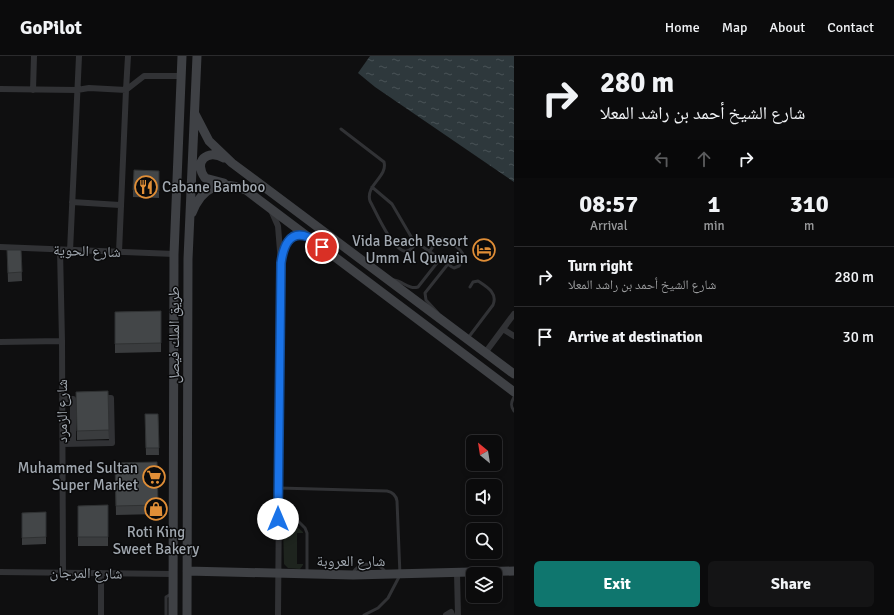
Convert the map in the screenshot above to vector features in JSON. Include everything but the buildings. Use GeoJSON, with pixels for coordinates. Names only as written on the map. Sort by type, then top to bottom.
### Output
{"type":"FeatureCollection","features":[{"type":"Feature","properties":{"kind":"main road","name":"طريق الملك فيصل"},"geometry":{"type":"LineString","coordinates":[[173,615],[174,254],[182,56]]}},
{"type":"Feature","properties":{"kind":"main road","name":"طريق الملك فيصل"},"geometry":{"type":"LineString","coordinates":[[187,615],[188,259],[197,56]]}},
{"type":"Feature","properties":{"kind":"main road"},"geometry":{"type":"LineString","coordinates":[[194,113],[210,141],[232,163]]}},
{"type":"Feature","properties":{"kind":"main road"},"geometry":{"type":"LineString","coordinates":[[514,374],[232,163],[213,154],[204,158],[200,165],[200,170],[205,178],[246,190],[514,392]]}},
{"type":"Feature","properties":{"kind":"main road"},"geometry":{"type":"LineString","coordinates":[[189,218],[199,198],[216,186],[226,184]]}},
{"type":"Feature","properties":{"kind":"main road","name":"شارع العروبة"},"geometry":{"type":"LineString","coordinates":[[187,571],[353,575],[514,571]]}},
{"type":"Feature","properties":{"kind":"street"},"geometry":{"type":"LineString","coordinates":[[33,90],[34,56]]}},
{"type":"Feature","properties":{"kind":"street"},"geometry":{"type":"LineString","coordinates":[[70,251],[77,90],[80,56]]}},
{"type":"Feature","properties":{"kind":"street"},"geometry":{"type":"LineString","coordinates":[[119,252],[128,56]]}},
{"type":"Feature","properties":{"kind":"street"},"geometry":{"type":"LineString","coordinates":[[0,89],[77,90],[89,88],[126,90],[144,76],[181,76]]}},
{"type":"Feature","properties":{"kind":"street"},"geometry":{"type":"LineString","coordinates":[[72,202],[120,205]]}},
{"type":"Feature","properties":{"kind":"street"},"geometry":{"type":"LineString","coordinates":[[270,207],[278,226],[281,263],[278,615]]}},
{"type":"Feature","properties":{"kind":"street"},"geometry":{"type":"LineString","coordinates":[[281,263],[283,249],[290,239],[302,236],[310,238]]}},
{"type":"Feature","properties":{"kind":"street","name":"شارع الحوية"},"geometry":{"type":"LineString","coordinates":[[0,247],[174,254]]}},
{"type":"Feature","properties":{"kind":"street","name":"شارع الزمرد"},"geometry":{"type":"LineString","coordinates":[[60,250],[63,573]]}},
{"type":"Feature","properties":{"kind":"street"},"geometry":{"type":"LineString","coordinates":[[485,353],[514,314]]}},
{"type":"Feature","properties":{"kind":"street"},"geometry":{"type":"LineString","coordinates":[[503,329],[514,336]]}},
{"type":"Feature","properties":{"kind":"street"},"geometry":{"type":"LineString","coordinates":[[0,342],[62,342]]}},
{"type":"Feature","properties":{"kind":"street"},"geometry":{"type":"LineString","coordinates":[[63,444],[112,443],[111,398],[96,398]]}},
{"type":"Feature","properties":{"kind":"street"},"geometry":{"type":"LineString","coordinates":[[62,399],[80,399]]}},
{"type":"Feature","properties":{"kind":"street"},"geometry":{"type":"LineString","coordinates":[[73,399],[73,444]]}},
{"type":"Feature","properties":{"kind":"street","name":"شارع المرجان"},"geometry":{"type":"LineString","coordinates":[[0,572],[173,574]]}},
{"type":"Feature","properties":{"kind":"street"},"geometry":{"type":"LineString","coordinates":[[101,573],[101,615]]}},
{"type":"Feature","properties":{"kind":"street"},"geometry":{"type":"LineString","coordinates":[[457,573],[458,615]]}},
{"type":"Feature","properties":{"kind":"street"},"geometry":{"type":"LineString","coordinates":[[446,615],[451,612],[452,615]]}},
{"type":"Feature","properties":{"kind":"lane"},"geometry":{"type":"LineString","coordinates":[[341,129],[384,162],[384,170],[368,194],[370,201],[395,246],[403,251],[408,251],[416,242]]}},
{"type":"Feature","properties":{"kind":"lane"},"geometry":{"type":"LineString","coordinates":[[372,188],[392,204],[409,234],[416,242],[429,252],[454,268],[459,266],[464,257],[462,251],[446,240],[442,239],[437,241],[429,252]]}},
{"type":"Feature","properties":{"kind":"lane"},"geometry":{"type":"LineString","coordinates":[[390,281],[401,282],[412,288],[418,287],[440,259]]}},
{"type":"Feature","properties":{"kind":"lane"},"geometry":{"type":"LineString","coordinates":[[440,320],[437,311],[426,300],[425,296],[426,292],[448,264]]}},
{"type":"Feature","properties":{"kind":"lane"},"geometry":{"type":"LineString","coordinates":[[467,340],[493,305],[495,299],[492,291],[478,281],[473,282],[470,287]]}},
{"type":"Feature","properties":{"kind":"lane"},"geometry":{"type":"LineString","coordinates":[[514,397],[511,403],[514,411]]}},
{"type":"Feature","properties":{"kind":"lane"},"geometry":{"type":"LineString","coordinates":[[278,488],[387,491],[394,494],[397,501],[400,575],[388,598],[378,608],[364,615]]}},
{"type":"Feature","properties":{"kind":"lane"},"geometry":{"type":"LineString","coordinates":[[278,519],[297,520],[305,528],[308,537],[307,574]]}},
{"type":"Feature","properties":{"kind":"lane"},"geometry":{"type":"LineString","coordinates":[[166,615],[166,597],[173,593]]}},
{"type":"Feature","properties":{"kind":"shaded area"},"geometry":{"type":"Polygon","coordinates":[[[285,524],[295,525],[303,532],[297,533],[297,564],[303,564],[300,569],[288,568],[284,564],[283,526],[285,524]]]}},
{"type":"Feature","properties":{"kind":"water"},"geometry":{"type":"Polygon","coordinates":[[[370,56],[514,56],[514,182],[375,87],[358,73],[370,56]]]}},
{"type":"Feature","properties":{"kind":"place","name":"Cabane Bamboo"},"geometry":{"type":"Point","coordinates":[146,187]}},
{"type":"Feature","properties":{"kind":"place","name":"Vida Beach Resort Umm Al Quwain"},"geometry":{"type":"Point","coordinates":[484,250]}},
{"type":"Feature","properties":{"kind":"place","name":"Muhammed Sultan Super Market"},"geometry":{"type":"Point","coordinates":[154,477]}},
{"type":"Feature","properties":{"kind":"place","name":"Roti King Sweet Bakery"},"geometry":{"type":"Point","coordinates":[156,509]}},
{"type":"Feature","properties":{"kind":"route"},"geometry":{"type":"LineString","coordinates":[[278,519],[279,321],[281,263],[283,249],[290,239],[302,236],[310,238],[322,247]]}}]}
